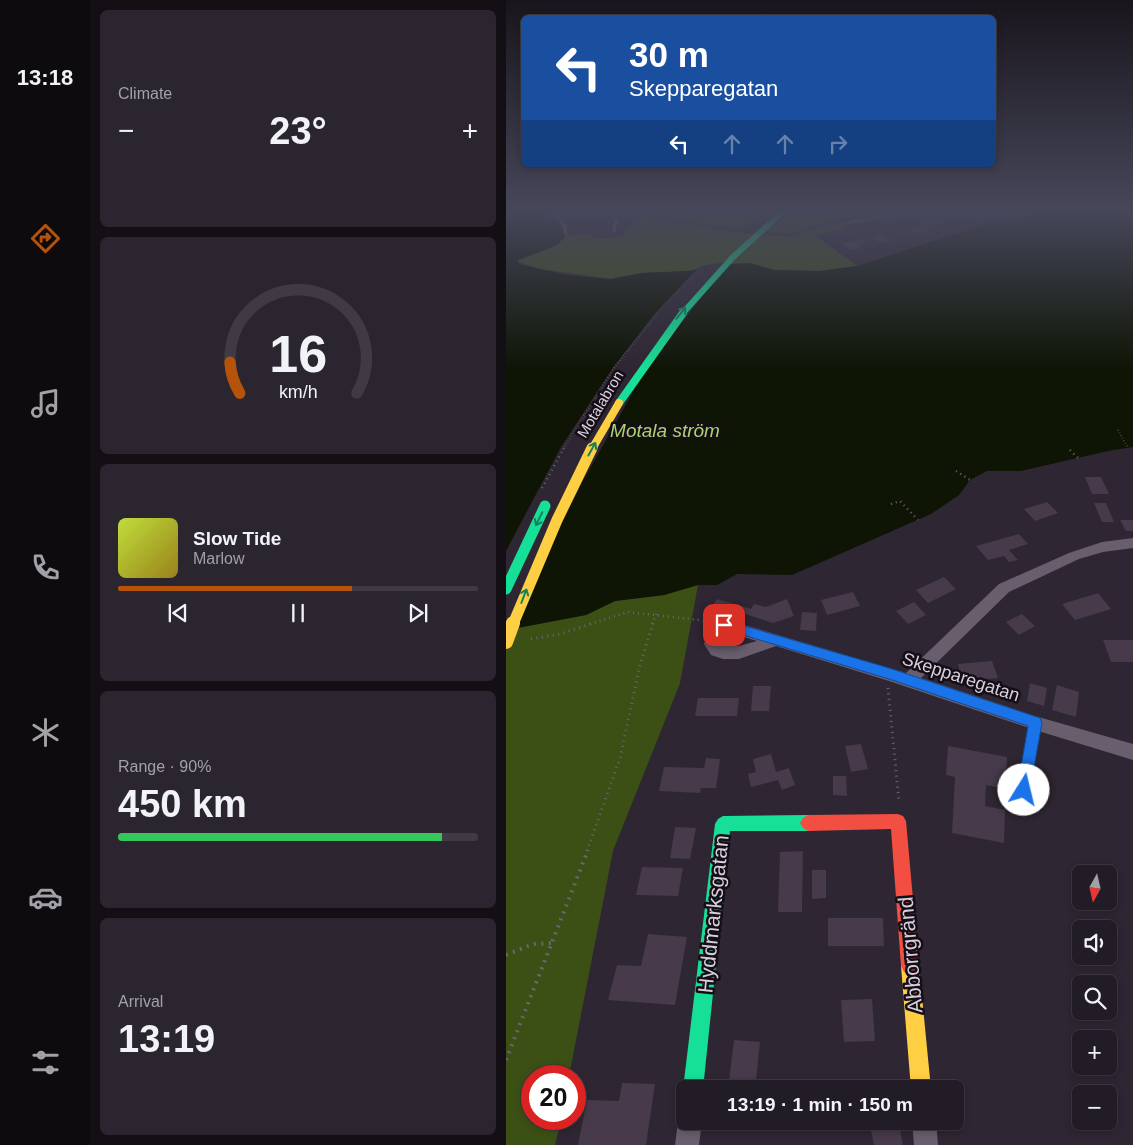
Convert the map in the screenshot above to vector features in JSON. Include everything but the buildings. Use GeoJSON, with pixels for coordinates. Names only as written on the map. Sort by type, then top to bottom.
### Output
{"type":"FeatureCollection","features":[{"type":"Feature","properties":{"kind":"main road"},"geometry":{"type":"LineString","coordinates":[[692,285],[714,263]]}},
{"type":"Feature","properties":{"kind":"main road","name":"Motalabron"},"geometry":{"type":"LineString","coordinates":[[506,642],[530,578],[592,448],[640,367],[693,297],[725,263]]}},
{"type":"Feature","properties":{"kind":"main road"},"geometry":{"type":"LineString","coordinates":[[506,589],[550,496]]}},
{"type":"Feature","properties":{"kind":"main road","name":"Hyddmarksgatan"},"geometry":{"type":"LineString","coordinates":[[694,1080],[723,824],[898,821]]}},
{"type":"Feature","properties":{"kind":"main road","name":"Abborrgränd"},"geometry":{"type":"LineString","coordinates":[[898,821],[920,1080]]}},
{"type":"Feature","properties":{"kind":"street"},"geometry":{"type":"LineString","coordinates":[[909,680],[1004,588],[1074,556],[1102,547],[1133,543]]}},
{"type":"Feature","properties":{"kind":"street"},"geometry":{"type":"LineString","coordinates":[[724,625],[715,634],[712,644],[716,651],[724,655],[732,655],[776,640]]}},
{"type":"Feature","properties":{"kind":"street","name":"Skepparegatan"},"geometry":{"type":"LineString","coordinates":[[724,625],[909,680],[1035,723],[1133,752]]}},
{"type":"Feature","properties":{"kind":"street"},"geometry":{"type":"LineString","coordinates":[[687,1145],[689,1130]]}},
{"type":"Feature","properties":{"kind":"street"},"geometry":{"type":"LineString","coordinates":[[925,1130],[926,1145]]}},
{"type":"Feature","properties":{"kind":"lane"},"geometry":{"type":"LineString","coordinates":[[1024,790],[1035,723]]}},
{"type":"Feature","properties":{"kind":"path"},"geometry":{"type":"LineString","coordinates":[[1118,430],[1128,448]]}},
{"type":"Feature","properties":{"kind":"path"},"geometry":{"type":"LineString","coordinates":[[1070,450],[1078,458]]}},
{"type":"Feature","properties":{"kind":"path"},"geometry":{"type":"LineString","coordinates":[[956,472],[970,480]]}},
{"type":"Feature","properties":{"kind":"path"},"geometry":{"type":"LineString","coordinates":[[891,504],[900,501],[918,520]]}},
{"type":"Feature","properties":{"kind":"path"},"geometry":{"type":"LineString","coordinates":[[525,641],[560,634],[628,612],[657,614],[724,625]]}},
{"type":"Feature","properties":{"kind":"path"},"geometry":{"type":"LineString","coordinates":[[506,1060],[584,860],[620,756],[648,632],[657,614]]}},
{"type":"Feature","properties":{"kind":"path"},"geometry":{"type":"LineString","coordinates":[[889,674],[887,681],[899,805],[898,821]]}},
{"type":"Feature","properties":{"kind":"path"},"geometry":{"type":"LineString","coordinates":[[506,955],[533,944],[551,943]]}},
{"type":"Feature","properties":{"kind":"green space"},"geometry":{"type":"Polygon","coordinates":[[[524,263],[742,263],[688,271],[642,273],[611,279],[539,269],[524,263]]]}},
{"type":"Feature","properties":{"kind":"green space"},"geometry":{"type":"Polygon","coordinates":[[[751,263],[853,263],[857,266],[820,271],[774,270],[751,263]]]}},
{"type":"Feature","properties":{"kind":"green space"},"geometry":{"type":"Polygon","coordinates":[[[698,585],[680,683],[613,851],[571,1065],[521,1065],[521,1130],[558,1130],[555,1145],[506,1145],[506,630],[586,615],[615,601],[664,595],[698,585]]]}},
{"type":"Feature","properties":{"kind":"water","name":"Motala ström"},"geometry":{"type":"Polygon","coordinates":[[[506,263],[519,263],[567,275],[611,279],[642,273],[688,271],[742,263],[751,263],[774,270],[820,271],[865,263],[1133,263],[1133,447],[1021,471],[987,471],[970,480],[959,495],[931,514],[792,575],[737,574],[717,585],[698,585],[664,595],[615,601],[586,615],[506,630],[506,263]]]}},
{"type":"Feature","properties":{"kind":"pier"},"geometry":{"type":"Polygon","coordinates":[[[728,263],[647,367],[583,481],[506,633],[506,551],[561,447],[614,366],[656,312],[700,266],[728,263]]]}},
{"type":"Feature","properties":{"kind":"traffic: fast"},"geometry":{"type":"LineString","coordinates":[[619,403],[643,366],[683,313],[727,263]]}},
{"type":"Feature","properties":{"kind":"traffic: fast"},"geometry":{"type":"LineString","coordinates":[[506,589],[545,506]]}},
{"type":"Feature","properties":{"kind":"traffic: fast"},"geometry":{"type":"LineString","coordinates":[[694,1080],[723,824],[808,823]]}},
{"type":"Feature","properties":{"kind":"traffic: slow"},"geometry":{"type":"LineString","coordinates":[[506,642],[530,580],[571,490],[619,403]]}},
{"type":"Feature","properties":{"kind":"traffic: slow"},"geometry":{"type":"LineString","coordinates":[[910,966],[920,1080]]}},
{"type":"Feature","properties":{"kind":"traffic: jam"},"geometry":{"type":"LineString","coordinates":[[808,823],[898,821],[910,966]]}},
{"type":"Feature","properties":{"kind":"route"},"geometry":{"type":"LineString","coordinates":[[724,625],[889,674],[1035,723],[1024,790]]}}]}
